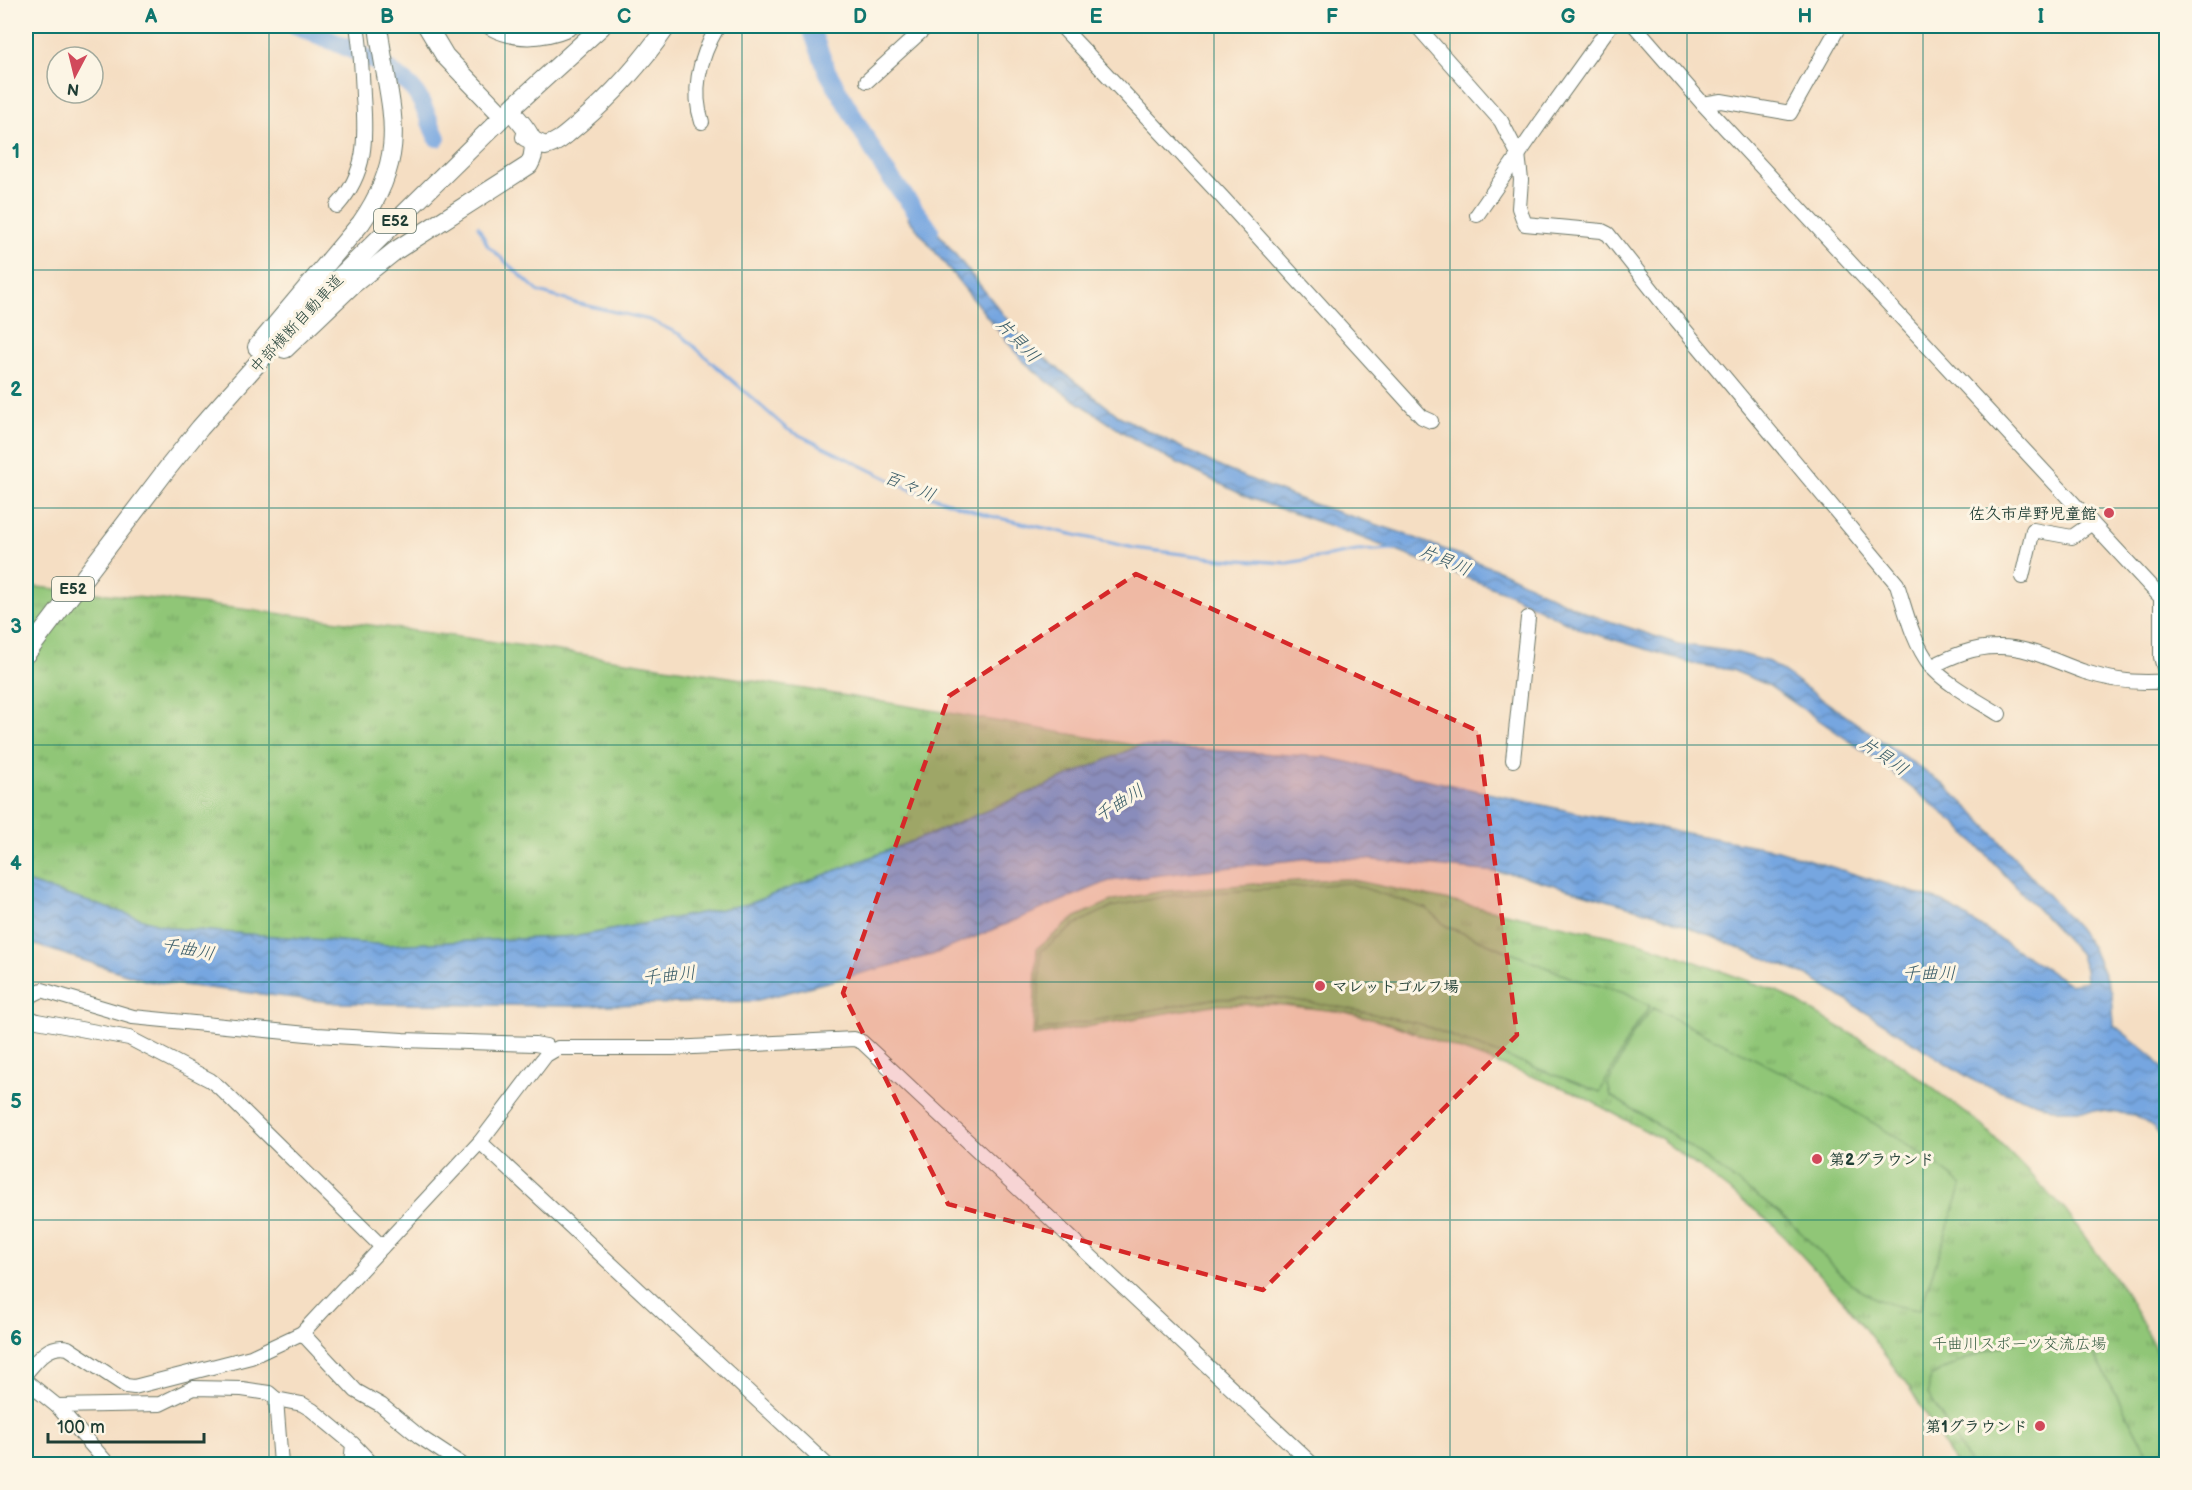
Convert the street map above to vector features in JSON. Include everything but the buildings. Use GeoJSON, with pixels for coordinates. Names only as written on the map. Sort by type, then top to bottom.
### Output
{"type":"FeatureCollection","features":[{"type":"Feature","properties":{"kind":"highway"},"geometry":{"type":"LineString","coordinates":[[200,428],[260,343],[373,205],[385,177],[392,148],[394,119],[378,26]]}},
{"type":"Feature","properties":{"kind":"highway"},"geometry":{"type":"LineString","coordinates":[[427,26],[445,56],[499,106],[451,48],[438,26]]}},
{"type":"Feature","properties":{"kind":"highway"},"geometry":{"type":"LineString","coordinates":[[491,26],[510,34],[525,36],[556,32],[570,26]]}},
{"type":"Feature","properties":{"kind":"highway","name":"中部横断自動車道"},"geometry":{"type":"LineString","coordinates":[[26,654],[123,525],[200,428],[295,321],[516,104],[602,26]]}},
{"type":"Feature","properties":{"kind":"highway"},"geometry":{"type":"LineString","coordinates":[[514,121],[522,136],[545,146],[555,143],[596,110],[634,70],[667,26]]}},
{"type":"Feature","properties":{"kind":"highway"},"geometry":{"type":"LineString","coordinates":[[200,428],[351,286],[377,265],[445,217],[529,165],[534,153],[534,142]]}},
{"type":"Feature","properties":{"kind":"street"},"geometry":{"type":"LineString","coordinates":[[337,206],[352,184],[362,159],[366,134],[357,26]]}},
{"type":"Feature","properties":{"kind":"street"},"geometry":{"type":"LineString","coordinates":[[702,122],[697,95],[698,76],[707,46],[718,26]]}},
{"type":"Feature","properties":{"kind":"street"},"geometry":{"type":"LineString","coordinates":[[867,81],[927,26]]}},
{"type":"Feature","properties":{"kind":"street"},"geometry":{"type":"LineString","coordinates":[[1061,26],[1222,197],[1422,417],[1431,421]]}},
{"type":"Feature","properties":{"kind":"street"},"geometry":{"type":"LineString","coordinates":[[1417,26],[1501,121],[1518,154],[1521,180],[1519,208],[1525,224],[1602,231],[1608,234],[1897,584],[1916,640],[1931,667],[1999,714]]}},
{"type":"Feature","properties":{"kind":"street"},"geometry":{"type":"LineString","coordinates":[[1477,215],[1610,26]]}},
{"type":"Feature","properties":{"kind":"street"},"geometry":{"type":"LineString","coordinates":[[1635,26],[1703,104],[2092,523],[2165,598],[2161,657],[2166,675]]}},
{"type":"Feature","properties":{"kind":"street"},"geometry":{"type":"LineString","coordinates":[[1703,104],[1721,101],[1790,113],[1839,26]]}},
{"type":"Feature","properties":{"kind":"street"},"geometry":{"type":"LineString","coordinates":[[2022,577],[2033,530],[2072,537],[2092,523]]}},
{"type":"Feature","properties":{"kind":"street"},"geometry":{"type":"LineString","coordinates":[[1513,760],[1528,618]]}},
{"type":"Feature","properties":{"kind":"street"},"geometry":{"type":"LineString","coordinates":[[1931,667],[1963,652],[1997,647],[2015,648],[2044,655],[2086,672],[2118,679],[2150,683],[2166,681]]}},
{"type":"Feature","properties":{"kind":"street"},"geometry":{"type":"LineString","coordinates":[[26,998],[42,990],[133,1017],[349,1037],[535,1044],[546,1046],[551,1050]]}},
{"type":"Feature","properties":{"kind":"street"},"geometry":{"type":"LineString","coordinates":[[26,1016],[37,1021],[129,1038],[210,1080],[382,1247]]}},
{"type":"Feature","properties":{"kind":"street"},"geometry":{"type":"LineString","coordinates":[[26,1372],[44,1353],[61,1346],[68,1348],[126,1386],[134,1388],[251,1357],[302,1333],[480,1142],[551,1050],[558,1048],[673,1048],[854,1038],[862,1042],[1312,1464]]}},
{"type":"Feature","properties":{"kind":"street"},"geometry":{"type":"LineString","coordinates":[[480,1142],[826,1464]]}},
{"type":"Feature","properties":{"kind":"street"},"geometry":{"type":"LineString","coordinates":[[302,1333],[356,1391],[381,1405],[420,1437],[461,1464]]}},
{"type":"Feature","properties":{"kind":"street"},"geometry":{"type":"LineString","coordinates":[[26,1381],[57,1406],[108,1464]]}},
{"type":"Feature","properties":{"kind":"street"},"geometry":{"type":"LineString","coordinates":[[57,1406],[160,1404],[193,1388],[201,1387],[268,1393],[276,1399],[302,1404],[312,1410],[353,1444],[372,1464]]}},
{"type":"Feature","properties":{"kind":"street"},"geometry":{"type":"LineString","coordinates":[[276,1399],[280,1464]]}},
{"type":"Feature","properties":{"kind":"street"},"geometry":{"type":"LineString","coordinates":[[351,1464],[353,1444]]}},
{"type":"Feature","properties":{"kind":"highlighted area"},"geometry":{"type":"Polygon","coordinates":[[[1136,574],[1478,731],[1517,1035],[1263,1290],[948,1204],[843,993],[949,696],[1136,574]]]}},
{"type":"Feature","properties":{"kind":"green space"},"geometry":{"type":"Polygon","coordinates":[[[26,586],[166,600],[445,635],[862,698],[1139,746],[939,831],[748,904],[579,936],[388,945],[171,928],[26,882],[26,586]]]}},
{"type":"Feature","properties":{"kind":"green space","name":"千曲川スポーツ交流広場"},"geometry":{"type":"Polygon","coordinates":[[[1348,879],[1643,943],[1779,992],[1891,1057],[1983,1126],[2065,1210],[2127,1294],[2166,1369],[2166,1464],[1955,1464],[1909,1387],[1847,1305],[1773,1224],[1661,1139],[1574,1092],[1393,1025],[1345,1012],[1274,1004],[1213,1005],[1033,1036],[1037,948],[1076,917],[1114,900],[1165,891],[1348,879]]]}},
{"type":"Feature","properties":{"kind":"green space","name":"マレットゴルフ場"},"geometry":{"type":"Polygon","coordinates":[[[1349,883],[1427,909],[1446,926],[1574,979],[1625,992],[1650,1006],[1632,1031],[1600,1092],[1420,1024],[1345,1008],[1273,997],[1212,999],[1037,1031],[1041,951],[1080,922],[1111,907],[1167,896],[1349,883]]]}},
{"type":"Feature","properties":{"kind":"green space","name":"第2グラウンド"},"geometry":{"type":"Polygon","coordinates":[[[1653,1008],[1852,1110],[1891,1133],[1962,1185],[1920,1310],[1874,1298],[1857,1288],[1784,1217],[1706,1158],[1611,1096],[1608,1084],[1634,1032],[1653,1008]]]}},
{"type":"Feature","properties":{"kind":"green space","name":"第1グラウンド"},"geometry":{"type":"Polygon","coordinates":[[[2058,1333],[2076,1338],[2093,1352],[2150,1458],[2149,1464],[1970,1464],[1928,1394],[1930,1377],[1960,1361],[1992,1349],[2058,1333]]]}},
{"type":"Feature","properties":{"kind":"water","name":"千曲川"},"geometry":{"type":"Polygon","coordinates":[[[918,208],[1027,344],[1119,416],[1222,468],[1307,502],[1399,532],[1503,572],[1588,614],[1678,644],[1735,652],[1769,662],[1943,784],[1975,814],[2077,927],[2092,947],[2112,993],[2114,1025],[2151,1055],[2166,1072],[2166,1144],[2155,1129],[2135,1115],[2094,1110],[2058,1110],[1976,1082],[1808,976],[1659,915],[1516,874],[1363,859],[1311,858],[1109,881],[932,955],[754,1001],[575,1006],[338,1003],[148,981],[26,942],[26,882],[171,928],[388,945],[579,936],[748,904],[939,831],[1139,746],[1325,757],[1583,814],[1778,850],[1943,902],[2069,984],[2086,981],[2085,969],[2079,953],[1957,824],[1874,758],[1768,685],[1732,670],[1699,665],[1582,630],[1507,593],[1328,525],[1249,498],[1162,455],[1121,431],[1048,382],[1022,360],[908,218],[918,208]]]}},
{"type":"Feature","properties":{"kind":"waterway","name":"百々川"},"geometry":{"type":"LineString","coordinates":[[295,26],[360,54],[405,82],[419,97],[437,138]]}},
{"type":"Feature","properties":{"kind":"waterway","name":"片貝川"},"geometry":{"type":"LineString","coordinates":[[810,26],[827,71],[884,169],[930,230]]}},
{"type":"Feature","properties":{"kind":"waterway","name":"百々川"},"geometry":{"type":"LineString","coordinates":[[478,226],[488,246],[539,292],[650,320],[681,335],[787,429],[907,488],[986,515],[1134,548],[1222,559],[1288,563],[1357,551],[1394,549]]}},
{"type":"Feature","properties":{"kind":"place","name":"佐久市岸野児童館"},"geometry":{"type":"Point","coordinates":[2109,513]}},
{"type":"Feature","properties":{"kind":"place","name":"マレットゴルフ場"},"geometry":{"type":"Point","coordinates":[1320,986]}},
{"type":"Feature","properties":{"kind":"place","name":"第2グラウンド"},"geometry":{"type":"Point","coordinates":[1817,1159]}},
{"type":"Feature","properties":{"kind":"place","name":"第1グラウンド"},"geometry":{"type":"Point","coordinates":[2040,1426]}}]}
